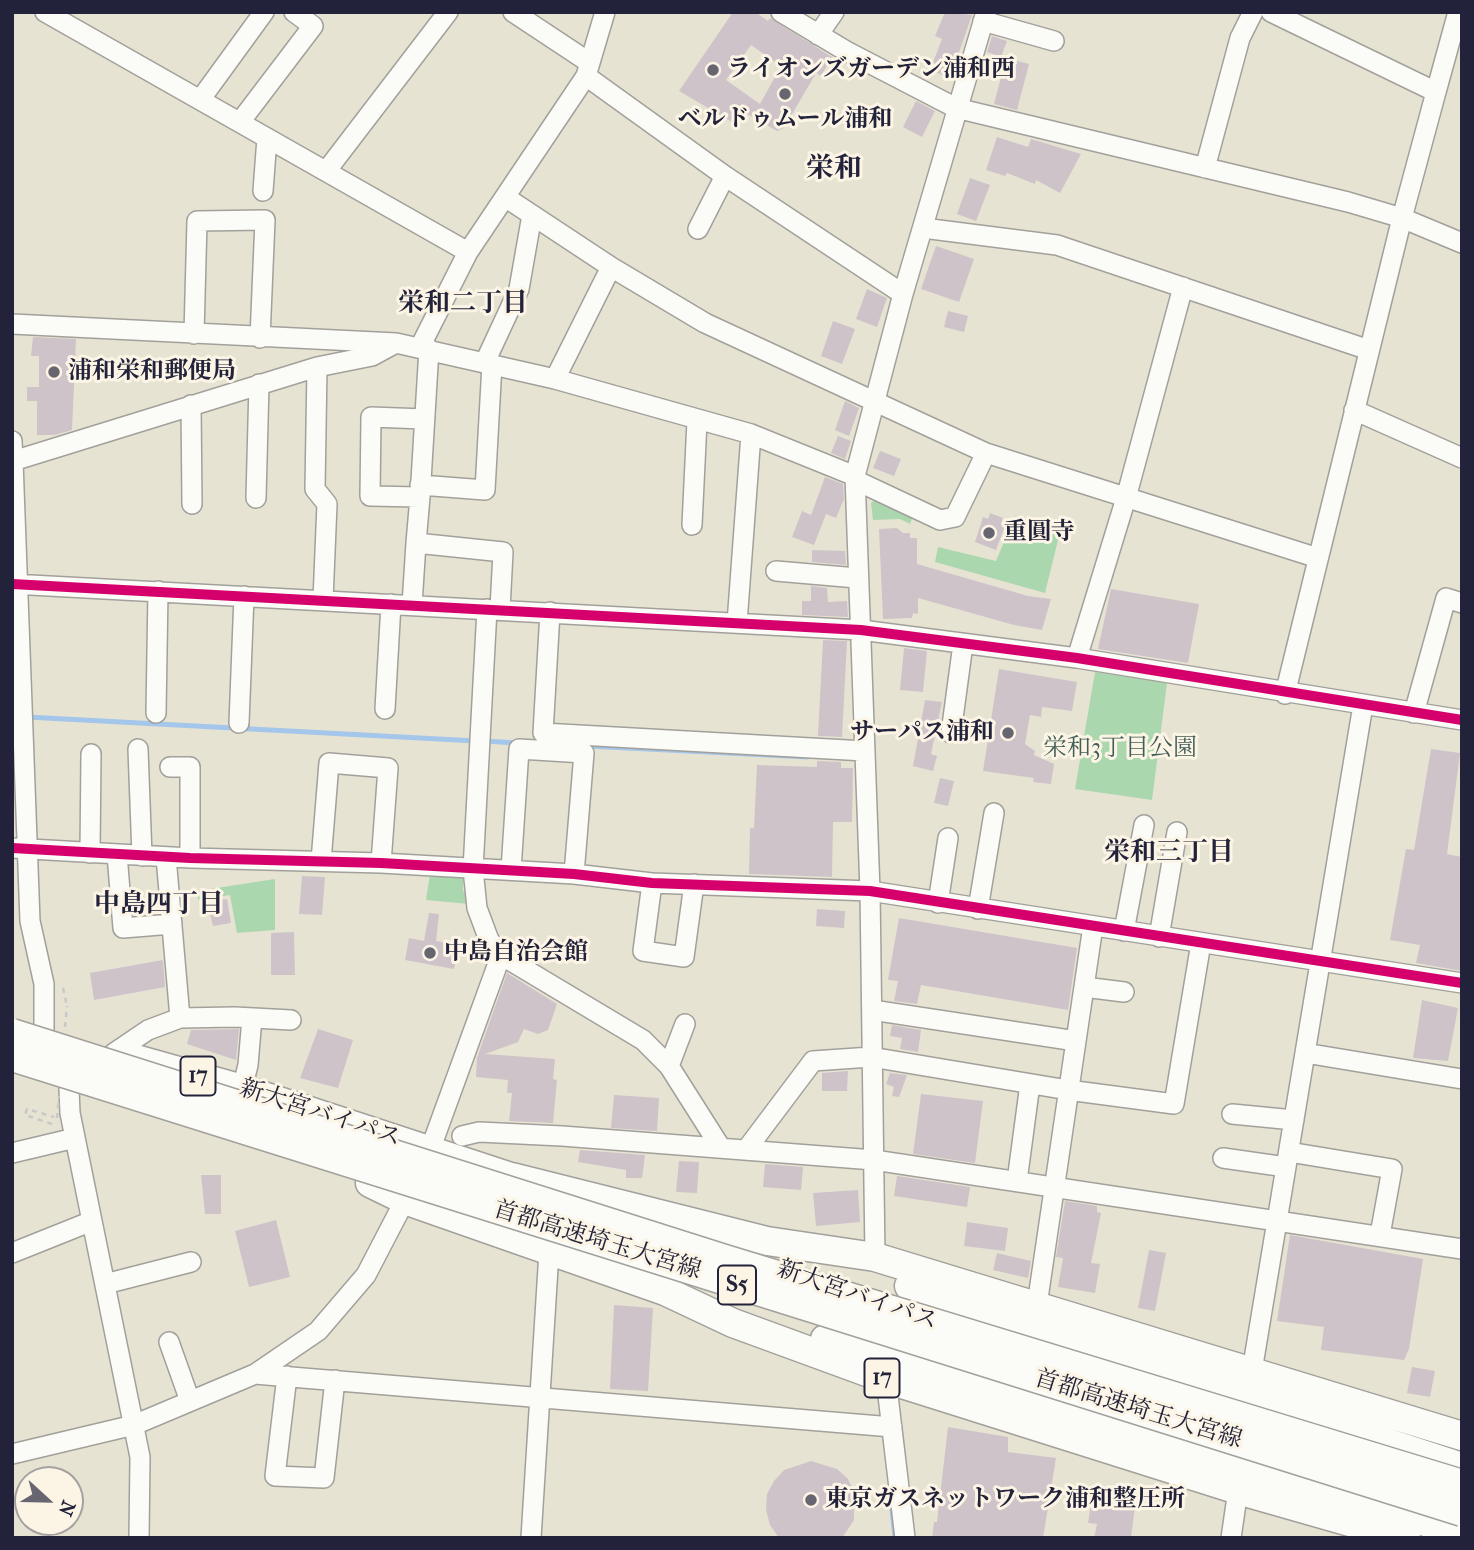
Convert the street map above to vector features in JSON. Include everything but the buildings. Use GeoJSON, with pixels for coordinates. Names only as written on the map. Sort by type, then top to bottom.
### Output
{"type":"FeatureCollection","features":[{"type":"Feature","properties":{"kind":"highway","name":"新大宮バイパス"},"geometry":{"type":"LineString","coordinates":[[12,1022],[242,1089],[512,1177],[1085,1374],[1462,1491]]}},
{"type":"Feature","properties":{"kind":"highway","name":"首都高速埼玉大宮線"},"geometry":{"type":"LineString","coordinates":[[12,1033],[725,1259],[1462,1484]]}},
{"type":"Feature","properties":{"kind":"highway","name":"首都高速埼玉大宮線"},"geometry":{"type":"LineString","coordinates":[[12,1057],[1462,1512]]}},
{"type":"Feature","properties":{"kind":"highway","name":"新大宮バイパス"},"geometry":{"type":"LineString","coordinates":[[12,1071],[370,1183],[1080,1389],[1462,1506]]}},
{"type":"Feature","properties":{"kind":"highway","name":"17"},"geometry":{"type":"LineString","coordinates":[[512,1177],[1037,1305],[1462,1436]]}},
{"type":"Feature","properties":{"kind":"highway","name":"17"},"geometry":{"type":"LineString","coordinates":[[370,1183],[405,1200],[665,1292],[733,1323],[886,1379],[1238,1490],[1406,1538]]}},
{"type":"Feature","properties":{"kind":"highway"},"geometry":{"type":"LineString","coordinates":[[881,1268],[1462,1467]]}},
{"type":"Feature","properties":{"kind":"highway"},"geometry":{"type":"LineString","coordinates":[[665,1292],[1462,1533]]}},
{"type":"Feature","properties":{"kind":"street"},"geometry":{"type":"LineString","coordinates":[[44,12],[468,252]]}},
{"type":"Feature","properties":{"kind":"street"},"geometry":{"type":"LineString","coordinates":[[200,100],[264,12]]}},
{"type":"Feature","properties":{"kind":"street"},"geometry":{"type":"LineString","coordinates":[[240,122],[313,26],[294,12]]}},
{"type":"Feature","properties":{"kind":"street"},"geometry":{"type":"LineString","coordinates":[[327,170],[448,12]]}},
{"type":"Feature","properties":{"kind":"street"},"geometry":{"type":"LineString","coordinates":[[513,12],[725,176],[903,294]]}},
{"type":"Feature","properties":{"kind":"street"},"geometry":{"type":"LineString","coordinates":[[412,605],[424,419],[424,348],[468,252],[588,70],[605,12]]}},
{"type":"Feature","properties":{"kind":"street"},"geometry":{"type":"LineString","coordinates":[[781,12],[818,35],[956,108],[1402,218],[1462,243]]}},
{"type":"Feature","properties":{"kind":"street"},"geometry":{"type":"LineString","coordinates":[[818,35],[834,12]]}},
{"type":"Feature","properties":{"kind":"street"},"geometry":{"type":"LineString","coordinates":[[1205,169],[1240,38],[1253,12]]}},
{"type":"Feature","properties":{"kind":"street"},"geometry":{"type":"LineString","coordinates":[[1271,12],[1436,92]]}},
{"type":"Feature","properties":{"kind":"street"},"geometry":{"type":"LineString","coordinates":[[1286,694],[1402,218],[1458,12]]}},
{"type":"Feature","properties":{"kind":"street"},"geometry":{"type":"LineString","coordinates":[[881,1268],[874,1160],[870,891],[855,478],[903,294],[984,17],[1054,41]]}},
{"type":"Feature","properties":{"kind":"street"},"geometry":{"type":"LineString","coordinates":[[263,191],[267,138]]}},
{"type":"Feature","properties":{"kind":"street"},"geometry":{"type":"LineString","coordinates":[[698,229],[725,176]]}},
{"type":"Feature","properties":{"kind":"street"},"geometry":{"type":"LineString","coordinates":[[505,197],[611,267],[705,323],[986,453],[1318,558]]}},
{"type":"Feature","properties":{"kind":"street"},"geometry":{"type":"LineString","coordinates":[[424,419],[372,417],[370,496],[420,491],[485,490],[489,363],[519,289],[532,215]]}},
{"type":"Feature","properties":{"kind":"street"},"geometry":{"type":"LineString","coordinates":[[194,334],[197,221],[265,220],[260,338]]}},
{"type":"Feature","properties":{"kind":"street"},"geometry":{"type":"LineString","coordinates":[[923,228],[1057,245],[1369,350]]}},
{"type":"Feature","properties":{"kind":"street"},"geometry":{"type":"LineString","coordinates":[[555,379],[611,267]]}},
{"type":"Feature","properties":{"kind":"street"},"geometry":{"type":"LineString","coordinates":[[1077,658],[1126,498],[1183,287]]}},
{"type":"Feature","properties":{"kind":"street"},"geometry":{"type":"LineString","coordinates":[[12,324],[396,343],[424,348],[555,379],[697,421],[751,433],[855,478],[940,520],[956,517],[986,453]]}},
{"type":"Feature","properties":{"kind":"street"},"geometry":{"type":"LineString","coordinates":[[13,461],[317,367],[372,356],[396,343]]}},
{"type":"Feature","properties":{"kind":"street"},"geometry":{"type":"LineString","coordinates":[[317,367],[315,489],[327,504],[323,600]]}},
{"type":"Feature","properties":{"kind":"street"},"geometry":{"type":"LineString","coordinates":[[256,498],[259,384]]}},
{"type":"Feature","properties":{"kind":"street"},"geometry":{"type":"LineString","coordinates":[[191,405],[192,504]]}},
{"type":"Feature","properties":{"kind":"street"},"geometry":{"type":"LineString","coordinates":[[1354,410],[1462,458]]}},
{"type":"Feature","properties":{"kind":"street"},"geometry":{"type":"LineString","coordinates":[[692,525],[697,421]]}},
{"type":"Feature","properties":{"kind":"street"},"geometry":{"type":"LineString","coordinates":[[737,623],[751,433]]}},
{"type":"Feature","properties":{"kind":"street"},"geometry":{"type":"LineString","coordinates":[[12,441],[20,849],[30,921],[44,984],[44,1031]]}},
{"type":"Feature","properties":{"kind":"street"},"geometry":{"type":"LineString","coordinates":[[416,543],[503,552],[494,609],[473,869],[477,908],[489,940],[501,955],[643,1040],[669,1066],[721,1148]]}},
{"type":"Feature","properties":{"kind":"street"},"geometry":{"type":"LineString","coordinates":[[776,571],[857,578]]}},
{"type":"Feature","properties":{"kind":"street"},"geometry":{"type":"LineString","coordinates":[[15,584],[861,630],[1077,658],[1286,694],[1462,720]]}},
{"type":"Feature","properties":{"kind":"street"},"geometry":{"type":"LineString","coordinates":[[156,713],[158,592]]}},
{"type":"Feature","properties":{"kind":"street"},"geometry":{"type":"LineString","coordinates":[[239,723],[244,596]]}},
{"type":"Feature","properties":{"kind":"street"},"geometry":{"type":"LineString","coordinates":[[1414,713],[1446,598],[1462,603]]}},
{"type":"Feature","properties":{"kind":"street"},"geometry":{"type":"LineString","coordinates":[[385,709],[391,604]]}},
{"type":"Feature","properties":{"kind":"street"},"geometry":{"type":"LineString","coordinates":[[550,612],[543,733],[866,751]]}},
{"type":"Feature","properties":{"kind":"street"},"geometry":{"type":"LineString","coordinates":[[951,733],[963,644]]}},
{"type":"Feature","properties":{"kind":"street"},"geometry":{"type":"LineString","coordinates":[[1252,1371],[1363,705]]}},
{"type":"Feature","properties":{"kind":"street"},"geometry":{"type":"LineString","coordinates":[[138,749],[142,856]]}},
{"type":"Feature","properties":{"kind":"street"},"geometry":{"type":"LineString","coordinates":[[511,870],[519,749],[584,753],[574,874]]}},
{"type":"Feature","properties":{"kind":"street"},"geometry":{"type":"LineString","coordinates":[[90,853],[91,754]]}},
{"type":"Feature","properties":{"kind":"street"},"geometry":{"type":"LineString","coordinates":[[321,861],[328,763],[388,768],[381,863]]}},
{"type":"Feature","properties":{"kind":"street"},"geometry":{"type":"LineString","coordinates":[[170,767],[190,767],[190,858]]}},
{"type":"Feature","properties":{"kind":"street"},"geometry":{"type":"LineString","coordinates":[[978,909],[994,813]]}},
{"type":"Feature","properties":{"kind":"street"},"geometry":{"type":"LineString","coordinates":[[1124,931],[1143,825]]}},
{"type":"Feature","properties":{"kind":"street"},"geometry":{"type":"LineString","coordinates":[[1159,937],[1177,832]]}},
{"type":"Feature","properties":{"kind":"street"},"geometry":{"type":"LineString","coordinates":[[938,902],[947,838]]}},
{"type":"Feature","properties":{"kind":"street"},"geometry":{"type":"LineString","coordinates":[[20,849],[190,858],[381,863],[574,874],[652,883],[870,891],[1462,983]]}},
{"type":"Feature","properties":{"kind":"street"},"geometry":{"type":"LineString","coordinates":[[117,854],[123,928],[172,924]]}},
{"type":"Feature","properties":{"kind":"street"},"geometry":{"type":"LineString","coordinates":[[166,857],[180,1018]]}},
{"type":"Feature","properties":{"kind":"street"},"geometry":{"type":"LineString","coordinates":[[652,883],[643,951],[684,957],[694,884]]}},
{"type":"Feature","properties":{"kind":"street"},"geometry":{"type":"LineString","coordinates":[[1037,1305],[1093,926]]}},
{"type":"Feature","properties":{"kind":"street"},"geometry":{"type":"LineString","coordinates":[[746,1150],[813,1061],[872,1057],[1068,1090],[1174,1104],[1201,943]]}},
{"type":"Feature","properties":{"kind":"street"},"geometry":{"type":"LineString","coordinates":[[430,1150],[501,955]]}},
{"type":"Feature","properties":{"kind":"street"},"geometry":{"type":"LineString","coordinates":[[1084,987],[1124,992]]}},
{"type":"Feature","properties":{"kind":"street"},"geometry":{"type":"LineString","coordinates":[[872,1010],[1076,1041]]}},
{"type":"Feature","properties":{"kind":"street"},"geometry":{"type":"LineString","coordinates":[[114,1053],[148,1030],[180,1018],[291,1020]]}},
{"type":"Feature","properties":{"kind":"street"},"geometry":{"type":"LineString","coordinates":[[242,1089],[248,1065],[252,1018]]}},
{"type":"Feature","properties":{"kind":"street"},"geometry":{"type":"LineString","coordinates":[[669,1066],[685,1024]]}},
{"type":"Feature","properties":{"kind":"street"},"geometry":{"type":"LineString","coordinates":[[1305,1053],[1462,1079]]}},
{"type":"Feature","properties":{"kind":"street"},"geometry":{"type":"LineString","coordinates":[[1017,1181],[1030,1084]]}},
{"type":"Feature","properties":{"kind":"street"},"geometry":{"type":"LineString","coordinates":[[69,1089],[75,1138],[140,1457],[139,1538]]}},
{"type":"Feature","properties":{"kind":"street"},"geometry":{"type":"LineString","coordinates":[[1232,1114],[1294,1120]]}},
{"type":"Feature","properties":{"kind":"street"},"geometry":{"type":"LineString","coordinates":[[462,1136],[480,1132],[874,1160],[1462,1249]]}},
{"type":"Feature","properties":{"kind":"street"},"geometry":{"type":"LineString","coordinates":[[12,1153],[75,1138]]}},
{"type":"Feature","properties":{"kind":"street"},"geometry":{"type":"LineString","coordinates":[[1223,1158],[1288,1159],[1392,1169],[1380,1235]]}},
{"type":"Feature","properties":{"kind":"street"},"geometry":{"type":"LineString","coordinates":[[12,1454],[134,1425],[255,1374],[318,1331],[366,1275],[405,1200]]}},
{"type":"Feature","properties":{"kind":"street"},"geometry":{"type":"LineString","coordinates":[[12,1253],[92,1221]]}},
{"type":"Feature","properties":{"kind":"street"},"geometry":{"type":"LineString","coordinates":[[531,1538],[549,1252]]}},
{"type":"Feature","properties":{"kind":"street"},"geometry":{"type":"LineString","coordinates":[[105,1284],[191,1262]]}},
{"type":"Feature","properties":{"kind":"street"},"geometry":{"type":"LineString","coordinates":[[169,1342],[190,1401]]}},
{"type":"Feature","properties":{"kind":"street"},"geometry":{"type":"LineString","coordinates":[[255,1374],[892,1427]]}},
{"type":"Feature","properties":{"kind":"street"},"geometry":{"type":"LineString","coordinates":[[288,1376],[275,1476],[324,1478],[335,1380]]}},
{"type":"Feature","properties":{"kind":"street"},"geometry":{"type":"LineString","coordinates":[[886,1379],[905,1538]]}},
{"type":"Feature","properties":{"kind":"street"},"geometry":{"type":"LineString","coordinates":[[1231,1538],[1238,1490]]}},
{"type":"Feature","properties":{"kind":"path"},"geometry":{"type":"LineString","coordinates":[[55,1125],[25,1115],[27,1109],[57,1118]]}},
{"type":"Feature","properties":{"kind":"green space"},"geometry":{"type":"Polygon","coordinates":[[[877,499],[913,516],[910,524],[900,519],[873,520],[871,503],[877,499]]]}},
{"type":"Feature","properties":{"kind":"green space"},"geometry":{"type":"Polygon","coordinates":[[[1015,516],[1060,532],[1045,593],[935,562],[938,547],[996,561],[1015,516]]]}},
{"type":"Feature","properties":{"kind":"green space","name":"栄和3丁目公園"},"geometry":{"type":"Polygon","coordinates":[[[1095,672],[1167,683],[1152,800],[1075,789],[1095,672]]]}},
{"type":"Feature","properties":{"kind":"green space"},"geometry":{"type":"Polygon","coordinates":[[[430,874],[463,876],[463,890],[469,904],[426,900],[430,874]]]}},
{"type":"Feature","properties":{"kind":"green space"},"geometry":{"type":"Polygon","coordinates":[[[275,879],[275,930],[237,933],[230,895],[198,900],[197,891],[275,879]]]}},
{"type":"Feature","properties":{"kind":"waterway"},"geometry":{"type":"LineString","coordinates":[[27,717],[476,741]]}},
{"type":"Feature","properties":{"kind":"waterway"},"geometry":{"type":"LineString","coordinates":[[485,741],[517,743]]}},
{"type":"Feature","properties":{"kind":"waterway"},"geometry":{"type":"LineString","coordinates":[[587,746],[808,757]]}},
{"type":"Feature","properties":{"kind":"waterway"},"geometry":{"type":"LineString","coordinates":[[891,1499],[895,1538]]}},
{"type":"Feature","properties":{"kind":"cycle path"},"geometry":{"type":"LineString","coordinates":[[12,584],[861,630],[1077,658],[1462,720]]}},
{"type":"Feature","properties":{"kind":"cycle path"},"geometry":{"type":"LineString","coordinates":[[12,848],[190,858],[381,863],[574,874],[652,883],[870,891],[1462,983]]}},
{"type":"Feature","properties":{"kind":"place","name":"ライオンズガーデン浦和西"},"geometry":{"type":"Point","coordinates":[713,70]}},
{"type":"Feature","properties":{"kind":"place","name":"ベルドゥムール浦和"},"geometry":{"type":"Point","coordinates":[785,94]}},
{"type":"Feature","properties":{"kind":"place","name":"浦和栄和郵便局"},"geometry":{"type":"Point","coordinates":[54,372]}},
{"type":"Feature","properties":{"kind":"place","name":"重圓寺"},"geometry":{"type":"Point","coordinates":[989,533]}},
{"type":"Feature","properties":{"kind":"place","name":"サーパス浦和"},"geometry":{"type":"Point","coordinates":[1008,733]}},
{"type":"Feature","properties":{"kind":"place","name":"中島自治会館"},"geometry":{"type":"Point","coordinates":[430,953]}},
{"type":"Feature","properties":{"kind":"place","name":"東京ガスネットワーク浦和整圧所"},"geometry":{"type":"Point","coordinates":[811,1500]}},
{"type":"Feature","properties":{"kind":"district","name":"栄和"},"geometry":{"type":"Point","coordinates":[834,170]}},
{"type":"Feature","properties":{"kind":"district","name":"栄和二丁目"},"geometry":{"type":"Point","coordinates":[463,305]}},
{"type":"Feature","properties":{"kind":"district","name":"栄和三丁目"},"geometry":{"type":"Point","coordinates":[1169,854]}},
{"type":"Feature","properties":{"kind":"district","name":"中島四丁目"},"geometry":{"type":"Point","coordinates":[159,906]}}]}
